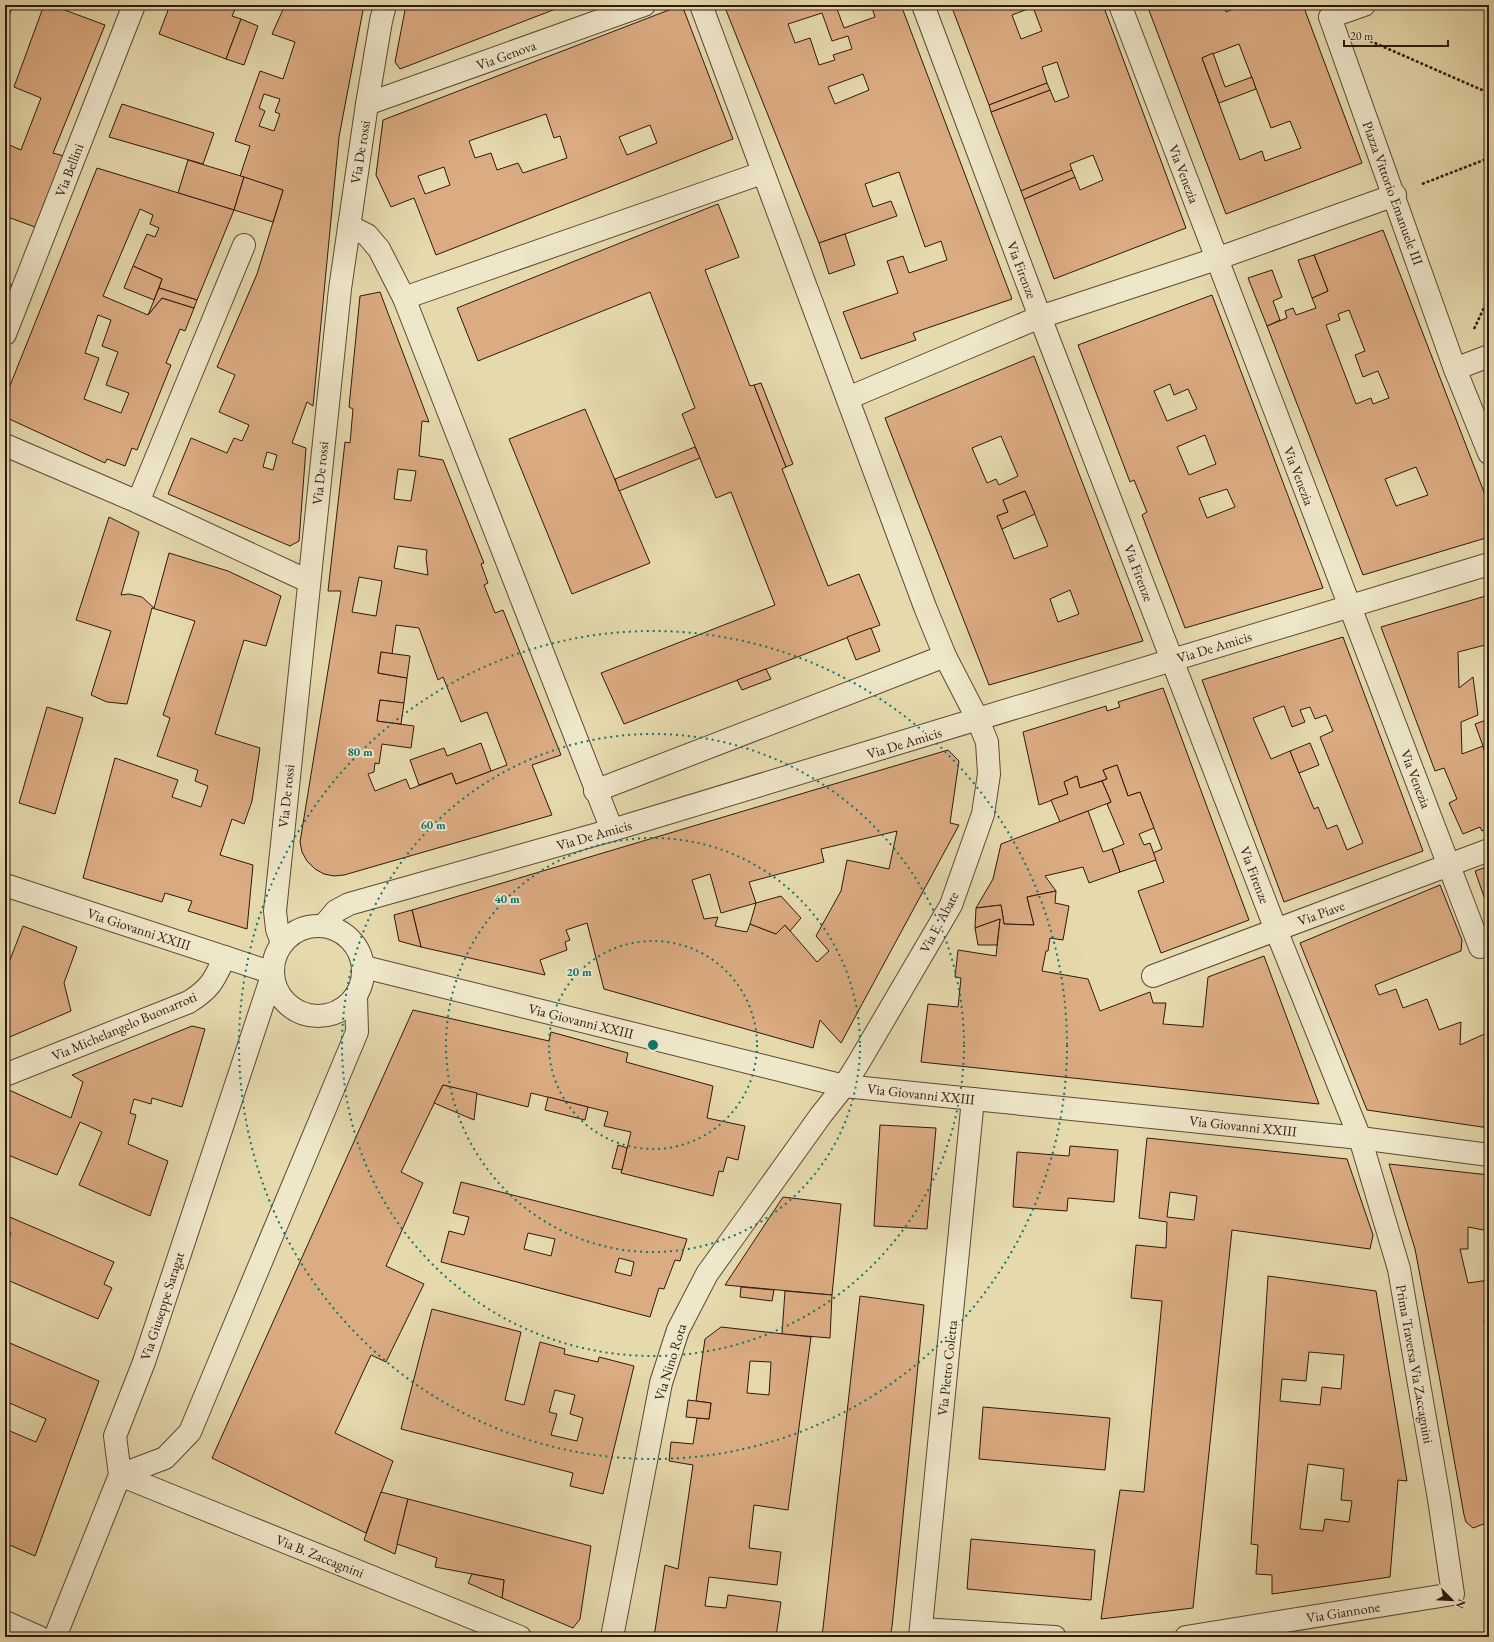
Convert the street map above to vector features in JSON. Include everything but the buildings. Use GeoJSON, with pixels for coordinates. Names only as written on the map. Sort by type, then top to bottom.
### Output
{"type":"FeatureCollection","features":[{"type":"Feature","properties":{"kind":"street","name":"Via Bellini"},"geometry":{"type":"LineString","coordinates":[[5,334],[134,5]]}},
{"type":"Feature","properties":{"kind":"street","name":"Via De rossi"},"geometry":{"type":"LineString","coordinates":[[282,943],[277,929],[274,911],[308,580],[340,290],[367,104],[385,5]]}},
{"type":"Feature","properties":{"kind":"street","name":"Via Genova"},"geometry":{"type":"LineString","coordinates":[[367,104],[644,5]]}},
{"type":"Feature","properties":{"kind":"street","name":"Via E. Abate"},"geometry":{"type":"LineString","coordinates":[[701,5],[762,173],[848,398],[924,608],[945,656],[978,720],[987,742],[989,774],[984,814],[951,905],[844,1086]]}},
{"type":"Feature","properties":{"kind":"street","name":"Via Firenze"},"geometry":{"type":"LineString","coordinates":[[923,5],[1040,317],[1173,659],[1276,930],[1360,1138]]}},
{"type":"Feature","properties":{"kind":"street","name":"Via Venezia"},"geometry":{"type":"LineString","coordinates":[[1120,5],[1480,947]]}},
{"type":"Feature","properties":{"kind":"street"},"geometry":{"type":"LineString","coordinates":[[1330,16],[1364,5]]}},
{"type":"Feature","properties":{"kind":"street","name":"Piazza Vittorio Emanuele III"},"geometry":{"type":"LineString","coordinates":[[1330,16],[1395,195],[1455,368],[1489,453]]}},
{"type":"Feature","properties":{"kind":"street"},"geometry":{"type":"LineString","coordinates":[[404,298],[762,173]]}},
{"type":"Feature","properties":{"kind":"street"},"geometry":{"type":"LineString","coordinates":[[848,398],[1040,317],[1216,259],[1395,195]]}},
{"type":"Feature","properties":{"kind":"street"},"geometry":{"type":"LineString","coordinates":[[349,226],[367,235],[379,249],[404,298],[595,791],[612,830]]}},
{"type":"Feature","properties":{"kind":"street"},"geometry":{"type":"LineString","coordinates":[[138,502],[244,245]]}},
{"type":"Feature","properties":{"kind":"street"},"geometry":{"type":"LineString","coordinates":[[1455,368],[1489,356]]}},
{"type":"Feature","properties":{"kind":"street"},"geometry":{"type":"LineString","coordinates":[[5,445],[138,502],[308,580]]}},
{"type":"Feature","properties":{"kind":"street","name":"Via De Amicis"},"geometry":{"type":"LineString","coordinates":[[324,925],[336,911],[349,904],[612,830],[1489,564]]}},
{"type":"Feature","properties":{"kind":"street"},"geometry":{"type":"LineString","coordinates":[[595,791],[945,656]]}},
{"type":"Feature","properties":{"kind":"street","name":"Via Piave"},"geometry":{"type":"LineString","coordinates":[[1153,976],[1489,850]]}},
{"type":"Feature","properties":{"kind":"street","name":"Via Giovanni XXIII"},"geometry":{"type":"LineString","coordinates":[[5,885],[273,973]]}},
{"type":"Feature","properties":{"kind":"street"},"geometry":{"type":"LineString","coordinates":[[324,925],[339,930],[352,939],[361,952],[364,968],[363,983],[356,996],[346,1007],[334,1014],[320,1017],[306,1015],[293,1009],[282,999],[275,987],[273,973],[275,957],[282,943],[294,932],[308,926],[324,925]]}},
{"type":"Feature","properties":{"kind":"street","name":"Via Michelangelo Buonarroti"},"geometry":{"type":"LineString","coordinates":[[5,1075],[188,1002],[204,992],[215,978],[225,957]]}},
{"type":"Feature","properties":{"kind":"street","name":"Via Giovanni XXIII"},"geometry":{"type":"LineString","coordinates":[[364,968],[844,1086],[1360,1138],[1489,1155]]}},
{"type":"Feature","properties":{"kind":"street","name":"Via Giuseppe Saragat"},"geometry":{"type":"LineString","coordinates":[[56,1637],[120,1475],[115,1436],[144,1362],[273,973]]}},
{"type":"Feature","properties":{"kind":"street"},"geometry":{"type":"LineString","coordinates":[[120,1475],[165,1458],[190,1432],[357,1032],[356,996]]}},
{"type":"Feature","properties":{"kind":"street","name":"Via Nino Rota"},"geometry":{"type":"LineString","coordinates":[[612,1637],[661,1383],[678,1330],[707,1274],[821,1115],[844,1086]]}},
{"type":"Feature","properties":{"kind":"street","name":"Via Pietro Coletta"},"geometry":{"type":"LineString","coordinates":[[921,1633],[973,1099]]}},
{"type":"Feature","properties":{"kind":"street","name":"Prima Traversa Via Zaccagnini"},"geometry":{"type":"LineString","coordinates":[[1360,1138],[1398,1269],[1439,1499],[1453,1594]]}},
{"type":"Feature","properties":{"kind":"street","name":"Via B. Zaccagnini"},"geometry":{"type":"LineString","coordinates":[[120,1475],[520,1637]]}},
{"type":"Feature","properties":{"kind":"street","name":"Via Giannone"},"geometry":{"type":"LineString","coordinates":[[1186,1637],[1453,1594]]}},
{"type":"Feature","properties":{"kind":"street"},"geometry":{"type":"LineString","coordinates":[[5,1622],[39,1637]]}},
{"type":"Feature","properties":{"kind":"street"},"geometry":{"type":"LineString","coordinates":[[921,1633],[1055,1637]]}},
{"type":"Feature","properties":{"kind":"path"},"geometry":{"type":"LineString","coordinates":[[1330,16],[1489,93]]}},
{"type":"Feature","properties":{"kind":"path"},"geometry":{"type":"LineString","coordinates":[[1395,195],[1489,158]]}}]}
